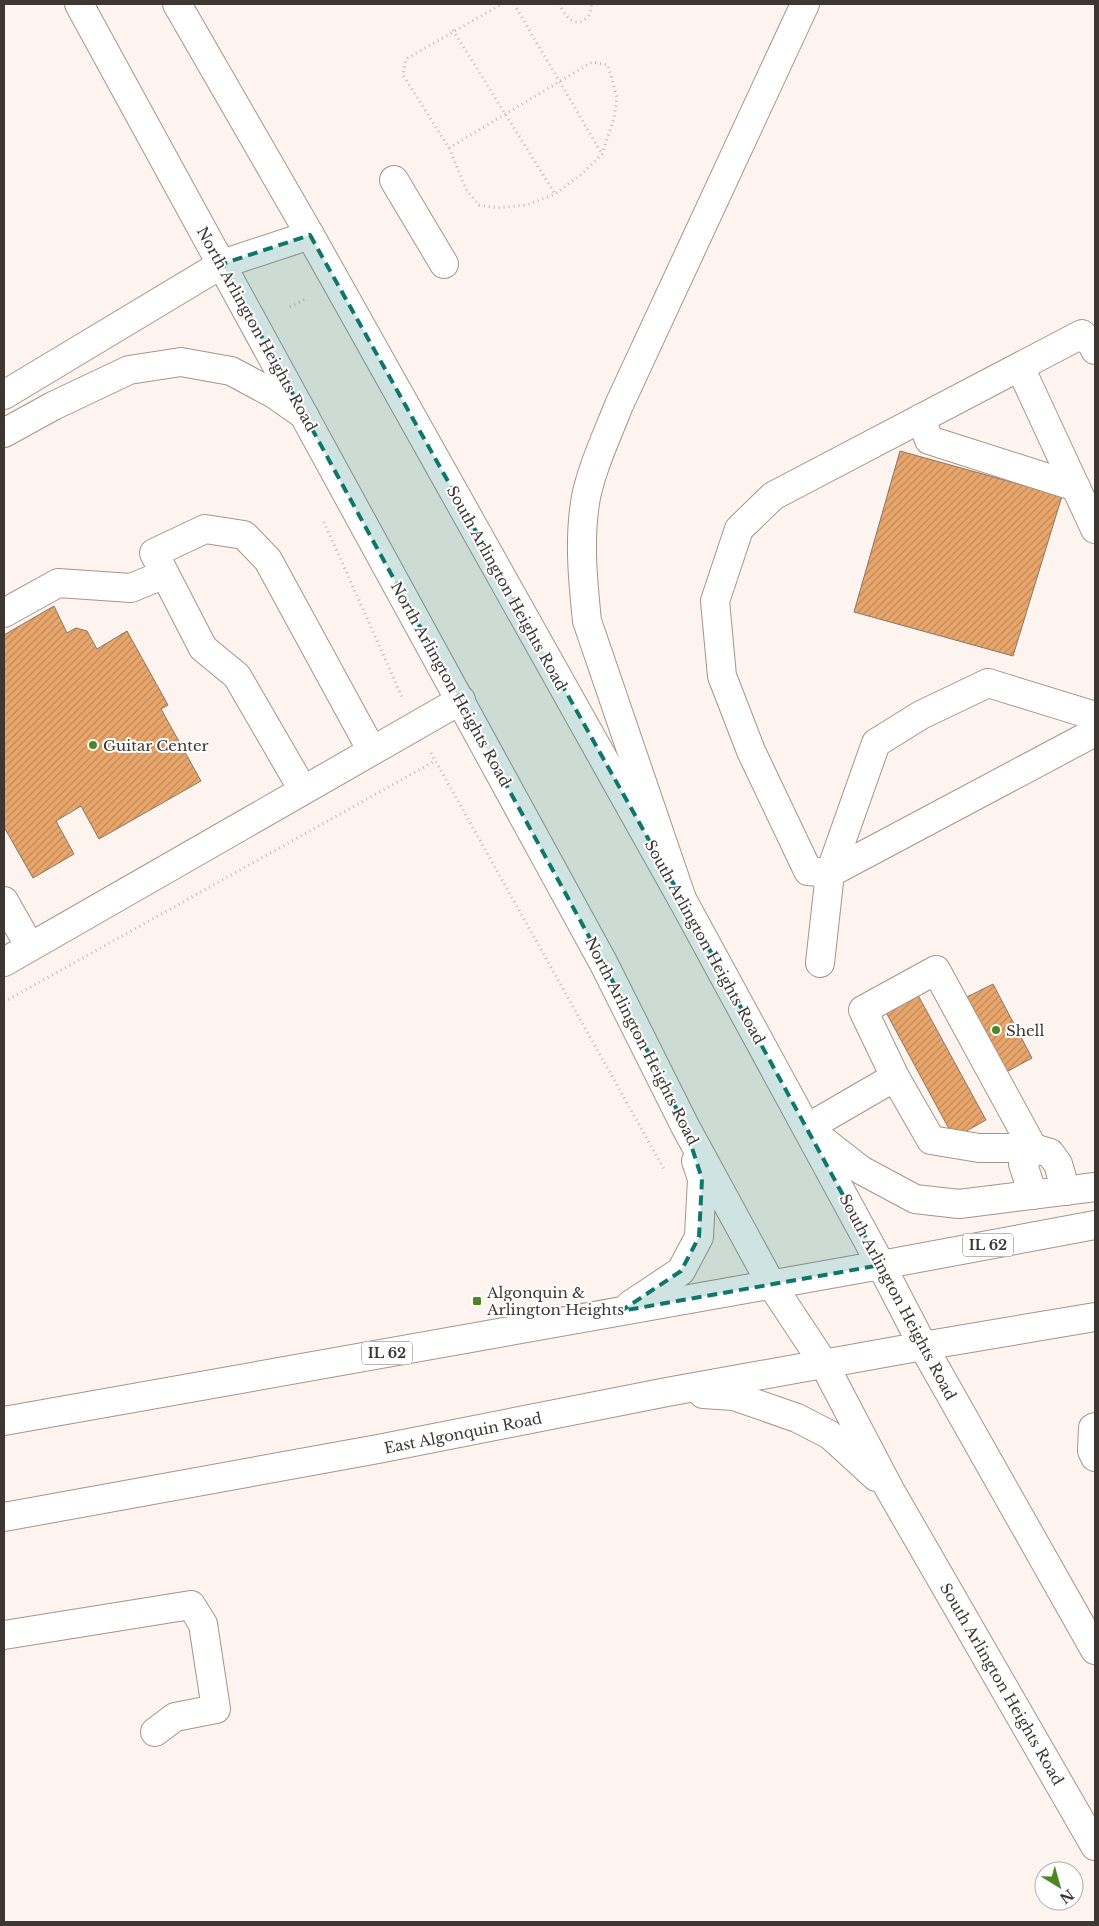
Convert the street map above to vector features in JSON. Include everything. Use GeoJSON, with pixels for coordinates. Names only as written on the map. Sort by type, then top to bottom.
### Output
{"type":"FeatureCollection","features":[{"type":"Feature","properties":{"kind":"main road","name":"North Arlington Heights Road"},"geometry":{"type":"LineString","coordinates":[[80,4],[604,964],[685,1126],[771,1284],[824,1364]]}},
{"type":"Feature","properties":{"kind":"main road"},"geometry":{"type":"LineString","coordinates":[[4,395],[222,264],[310,235],[177,4]]}},
{"type":"Feature","properties":{"kind":"main road"},"geometry":{"type":"LineString","coordinates":[[682,899],[587,621],[583,579],[582,532],[585,501],[618,405],[805,4]]}},
{"type":"Feature","properties":{"kind":"main road"},"geometry":{"type":"LineString","coordinates":[[394,180],[444,264]]}},
{"type":"Feature","properties":{"kind":"main road","name":"South Arlington Heights Road"},"geometry":{"type":"LineString","coordinates":[[310,235],[682,899],[923,1346],[1095,1650]]}},
{"type":"Feature","properties":{"kind":"main road"},"geometry":{"type":"LineString","coordinates":[[1095,350],[1082,334],[772,496],[739,529],[715,601],[722,676],[751,751],[808,871],[830,873],[1095,732]]}},
{"type":"Feature","properties":{"kind":"main road"},"geometry":{"type":"LineString","coordinates":[[4,434],[53,406],[129,370],[181,362],[231,371],[274,394],[304,414]]}},
{"type":"Feature","properties":{"kind":"main road"},"geometry":{"type":"LineString","coordinates":[[1020,367],[1095,529]]}},
{"type":"Feature","properties":{"kind":"main road"},"geometry":{"type":"LineString","coordinates":[[921,418],[929,440],[1076,487]]}},
{"type":"Feature","properties":{"kind":"main road"},"geometry":{"type":"LineString","coordinates":[[304,790],[237,676],[203,648],[154,553],[205,529],[244,535],[268,560],[372,751]]}},
{"type":"Feature","properties":{"kind":"main road"},"geometry":{"type":"LineString","coordinates":[[4,613],[58,583],[131,588],[165,574]]}},
{"type":"Feature","properties":{"kind":"main road"},"geometry":{"type":"LineString","coordinates":[[820,963],[830,873],[876,743],[921,715],[988,683],[1095,716]]}},
{"type":"Feature","properties":{"kind":"main road"},"geometry":{"type":"LineString","coordinates":[[4,962],[460,700]]}},
{"type":"Feature","properties":{"kind":"main road"},"geometry":{"type":"LineString","coordinates":[[4,901],[30,947]]}},
{"type":"Feature","properties":{"kind":"main road"},"geometry":{"type":"LineString","coordinates":[[1034,1148],[936,970],[863,1010],[895,1077],[931,1140],[979,1148],[1034,1148],[1050,1153],[1058,1164],[1066,1190]]}},
{"type":"Feature","properties":{"kind":"main road"},"geometry":{"type":"LineString","coordinates":[[895,1077],[807,1128],[862,1170],[915,1199],[959,1204],[1095,1187]]}},
{"type":"Feature","properties":{"kind":"main road"},"geometry":{"type":"LineString","coordinates":[[621,1311],[681,1271],[699,1237],[702,1179],[685,1126]]}},
{"type":"Feature","properties":{"kind":"main road"},"geometry":{"type":"LineString","coordinates":[[1033,1195],[1023,1164],[1034,1148]]}},
{"type":"Feature","properties":{"kind":"main road","name":"IL 62"},"geometry":{"type":"LineString","coordinates":[[4,1421],[881,1265],[1095,1224]]}},
{"type":"Feature","properties":{"kind":"main road","name":"East Algonquin Road"},"geometry":{"type":"LineString","coordinates":[[4,1517],[378,1449],[666,1392],[923,1346],[1095,1318]]}},
{"type":"Feature","properties":{"kind":"main road","name":"South Arlington Heights Road"},"geometry":{"type":"LineString","coordinates":[[824,1364],[890,1490],[1095,1846]]}},
{"type":"Feature","properties":{"kind":"main road"},"geometry":{"type":"LineString","coordinates":[[666,1392],[734,1396],[797,1418],[830,1435],[890,1490]]}},
{"type":"Feature","properties":{"kind":"main road"},"geometry":{"type":"LineString","coordinates":[[1095,1427],[1093,1428],[1092,1451],[1095,1458]]}},
{"type":"Feature","properties":{"kind":"main road"},"geometry":{"type":"LineString","coordinates":[[4,1635],[191,1605],[204,1624],[216,1709],[175,1717],[155,1732]]}},
{"type":"Feature","properties":{"kind":"path"},"geometry":{"type":"LineString","coordinates":[[449,148],[592,62],[608,65],[617,98],[614,118],[602,154],[582,174],[555,194],[527,206],[497,208],[479,205],[467,191],[449,148],[403,75],[406,59],[453,30],[502,4]]}},
{"type":"Feature","properties":{"kind":"path"},"geometry":{"type":"LineString","coordinates":[[514,4],[602,154]]}},
{"type":"Feature","properties":{"kind":"path"},"geometry":{"type":"LineString","coordinates":[[559,4],[570,20],[575,22],[586,20],[590,15],[591,4]]}},
{"type":"Feature","properties":{"kind":"path"},"geometry":{"type":"LineString","coordinates":[[453,30],[555,194]]}},
{"type":"Feature","properties":{"kind":"path"},"geometry":{"type":"LineString","coordinates":[[290,307],[307,298]]}},
{"type":"Feature","properties":{"kind":"path"},"geometry":{"type":"LineString","coordinates":[[321,514],[416,726],[667,1176]]}},
{"type":"Feature","properties":{"kind":"path"},"geometry":{"type":"LineString","coordinates":[[4,1002],[435,761]]}},
{"type":"Feature","properties":{"kind":"highlighted area"},"geometry":{"type":"Polygon","coordinates":[[[310,235],[682,899],[881,1265],[621,1311],[681,1271],[699,1237],[702,1179],[685,1126],[604,964],[222,264],[310,235]]]}},
{"type":"Feature","properties":{"kind":"building"},"geometry":{"type":"Polygon","coordinates":[[[900,451],[1062,496],[1013,656],[854,612],[900,451]]]}},
{"type":"Feature","properties":{"kind":"building","name":"Guitar Center"},"geometry":{"type":"Polygon","coordinates":[[[54,606],[67,633],[76,628],[87,631],[97,649],[127,631],[168,705],[161,709],[201,781],[99,839],[81,806],[56,821],[74,854],[33,878],[4,827],[4,635],[54,606]]]}},
{"type":"Feature","properties":{"kind":"building","name":"Shell"},"geometry":{"type":"Polygon","coordinates":[[[993,984],[1032,1058],[999,1076],[959,1001],[993,984]]]}},
{"type":"Feature","properties":{"kind":"building"},"geometry":{"type":"Polygon","coordinates":[[[913,986],[986,1120],[954,1138],[881,1003],[913,986]]]}},
{"type":"Feature","properties":{"kind":"place","name":"Guitar Center"},"geometry":{"type":"Point","coordinates":[93,745]}},
{"type":"Feature","properties":{"kind":"place","name":"Shell"},"geometry":{"type":"Point","coordinates":[996,1030]}},
{"type":"Feature","properties":{"kind":"place","name":"Algonquin & Arlington Heights"},"geometry":{"type":"Point","coordinates":[477,1301]}}]}
